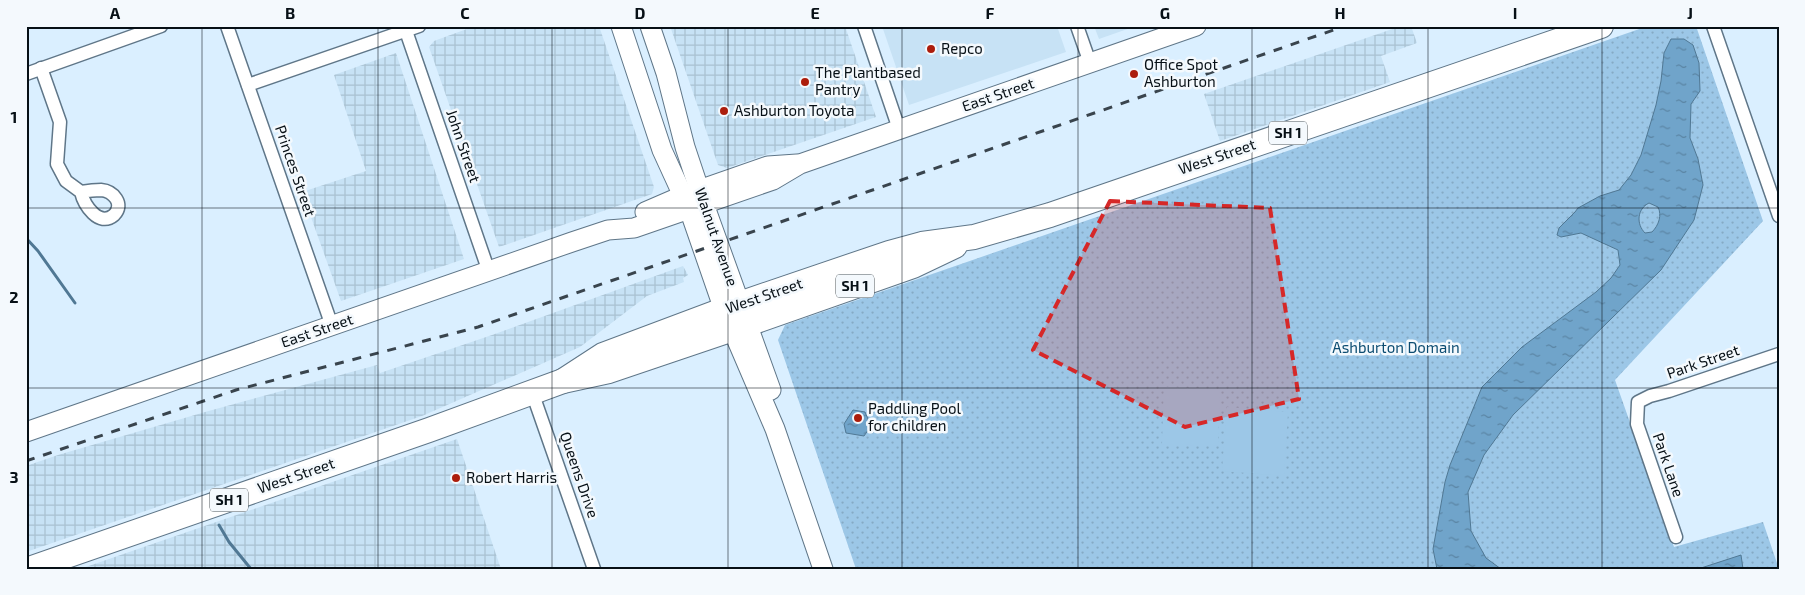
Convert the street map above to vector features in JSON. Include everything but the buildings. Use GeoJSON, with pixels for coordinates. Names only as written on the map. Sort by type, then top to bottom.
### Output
{"type":"FeatureCollection","features":[{"type":"Feature","properties":{"kind":"highway","name":"West Street"},"geometry":{"type":"LineString","coordinates":[[29,569],[429,430],[563,381],[609,371],[889,253],[922,244],[974,237],[1050,215],[1601,26]]}},
{"type":"Feature","properties":{"kind":"main road","name":"Walnut Avenue"},"geometry":{"type":"LineString","coordinates":[[621,26],[662,150],[694,200]]}},
{"type":"Feature","properties":{"kind":"main road","name":"Walnut Avenue"},"geometry":{"type":"LineString","coordinates":[[650,26],[666,74],[685,147],[694,200],[824,569]]}},
{"type":"Feature","properties":{"kind":"main road","name":"East Street"},"geometry":{"type":"LineString","coordinates":[[26,432],[608,230],[629,218],[694,200],[768,166],[800,164],[1196,26]]}},
{"type":"Feature","properties":{"kind":"main road"},"geometry":{"type":"LineString","coordinates":[[639,83],[666,74]]}},
{"type":"Feature","properties":{"kind":"street"},"geometry":{"type":"LineString","coordinates":[[26,74],[161,26]]}},
{"type":"Feature","properties":{"kind":"street","name":"Princes Street"},"geometry":{"type":"LineString","coordinates":[[227,26],[332,326]]}},
{"type":"Feature","properties":{"kind":"street"},"geometry":{"type":"LineString","coordinates":[[248,85],[419,26]]}},
{"type":"Feature","properties":{"kind":"street"},"geometry":{"type":"LineString","coordinates":[[864,26],[899,129]]}},
{"type":"Feature","properties":{"kind":"street"},"geometry":{"type":"LineString","coordinates":[[1077,26],[1090,63]]}},
{"type":"Feature","properties":{"kind":"street"},"geometry":{"type":"LineString","coordinates":[[1713,26],[1779,216]]}},
{"type":"Feature","properties":{"kind":"street","name":"John Street"},"geometry":{"type":"LineString","coordinates":[[406,31],[489,272]]}},
{"type":"Feature","properties":{"kind":"street"},"geometry":{"type":"LineString","coordinates":[[41,68],[60,122],[58,164],[66,181],[81,192]]}},
{"type":"Feature","properties":{"kind":"street","name":"Park Street"},"geometry":{"type":"LineString","coordinates":[[1638,402],[1650,396],[1779,354]]}},
{"type":"Feature","properties":{"kind":"street","name":"Queens Drive"},"geometry":{"type":"LineString","coordinates":[[532,392],[594,569]]}},
{"type":"Feature","properties":{"kind":"street","name":"Park Lane"},"geometry":{"type":"LineString","coordinates":[[1638,402],[1637,424],[1676,537]]}},
{"type":"Feature","properties":{"kind":"highlighted area"},"geometry":{"type":"Polygon","coordinates":[[[1110,201],[1270,208],[1299,399],[1185,427],[1033,350],[1110,201]]]}},
{"type":"Feature","properties":{"kind":"shaded area"},"geometry":{"type":"Polygon","coordinates":[[[475,26],[599,26],[654,187],[652,194],[499,247],[429,47],[434,41],[475,26]]]}},
{"type":"Feature","properties":{"kind":"shaded area"},"geometry":{"type":"Polygon","coordinates":[[[670,26],[845,26],[876,117],[727,168],[718,165],[670,26]]]}},
{"type":"Feature","properties":{"kind":"shaded area"},"geometry":{"type":"Polygon","coordinates":[[[882,26],[1057,26],[1066,52],[909,105],[882,26]]]}},
{"type":"Feature","properties":{"kind":"shaded area"},"geometry":{"type":"Polygon","coordinates":[[[1094,26],[1136,26],[1099,39],[1094,26]]]}},
{"type":"Feature","properties":{"kind":"shaded area"},"geometry":{"type":"Polygon","coordinates":[[[1401,26],[1411,26],[1417,43],[1381,56],[1390,82],[1220,141],[1204,94],[1401,26]]]}},
{"type":"Feature","properties":{"kind":"shaded area"},"geometry":{"type":"Polygon","coordinates":[[[396,53],[464,259],[341,301],[302,192],[366,171],[334,75],[396,53]]]}},
{"type":"Feature","properties":{"kind":"shaded area"},"geometry":{"type":"Polygon","coordinates":[[[683,266],[688,275],[683,278],[684,282],[647,296],[580,347],[422,416],[26,552],[26,466],[205,412],[377,365],[380,373],[683,266]]]}},
{"type":"Feature","properties":{"kind":"shaded area"},"geometry":{"type":"Polygon","coordinates":[[[457,439],[501,569],[80,569],[457,439]]]}},
{"type":"Feature","properties":{"kind":"green space","name":"Ashburton Domain"},"geometry":{"type":"Polygon","coordinates":[[[1648,26],[1696,26],[1763,221],[1615,380],[1674,547],[1763,522],[1779,569],[856,569],[778,340],[785,325],[1648,26]]]}},
{"type":"Feature","properties":{"kind":"green space"},"geometry":{"type":"Polygon","coordinates":[[[1164,387],[1220,389],[1218,446],[1162,444],[1164,387]]]}},
{"type":"Feature","properties":{"kind":"green space"},"geometry":{"type":"Polygon","coordinates":[[[1227,407],[1288,412],[1284,476],[1222,471],[1227,407]]]}},
{"type":"Feature","properties":{"kind":"water"},"geometry":{"type":"Polygon","coordinates":[[[1671,39],[1684,39],[1693,45],[1699,63],[1700,91],[1691,104],[1690,138],[1698,159],[1703,185],[1694,220],[1661,270],[1513,415],[1484,455],[1468,492],[1471,531],[1486,558],[1501,569],[1437,569],[1433,549],[1445,482],[1450,465],[1482,387],[1522,347],[1596,292],[1611,278],[1620,265],[1618,250],[1581,233],[1561,237],[1557,235],[1559,228],[1578,208],[1600,196],[1619,190],[1631,175],[1641,155],[1656,105],[1664,53],[1671,39]],[[1649,203],[1640,213],[1640,225],[1645,233],[1652,232],[1658,223],[1660,213],[1658,207],[1649,203]]]}},
{"type":"Feature","properties":{"kind":"water","name":"Paddling Pool for children"},"geometry":{"type":"Polygon","coordinates":[[[853,410],[865,412],[871,426],[864,436],[846,433],[844,424],[853,410]]]}},
{"type":"Feature","properties":{"kind":"water"},"geometry":{"type":"Polygon","coordinates":[[[1741,555],[1743,569],[1698,569],[1741,555]]]}},
{"type":"Feature","properties":{"kind":"waterway"},"geometry":{"type":"LineString","coordinates":[[26,238],[38,251],[75,303]]}},
{"type":"Feature","properties":{"kind":"waterway"},"geometry":{"type":"LineString","coordinates":[[219,525],[229,542],[251,569]]}},
{"type":"Feature","properties":{"kind":"railway"},"geometry":{"type":"LineString","coordinates":[[26,461],[236,390],[478,327],[1345,26]]}},
{"type":"Feature","properties":{"kind":"place","name":"Repco"},"geometry":{"type":"Point","coordinates":[931,49]}},
{"type":"Feature","properties":{"kind":"place","name":"Office Spot Ashburton"},"geometry":{"type":"Point","coordinates":[1134,74]}},
{"type":"Feature","properties":{"kind":"place","name":"The Plantbased Pantry"},"geometry":{"type":"Point","coordinates":[805,82]}},
{"type":"Feature","properties":{"kind":"place","name":"Ashburton Toyota"},"geometry":{"type":"Point","coordinates":[724,111]}},
{"type":"Feature","properties":{"kind":"place","name":"Paddling Pool for children"},"geometry":{"type":"Point","coordinates":[858,418]}},
{"type":"Feature","properties":{"kind":"place","name":"Robert Harris"},"geometry":{"type":"Point","coordinates":[456,478]}}]}
